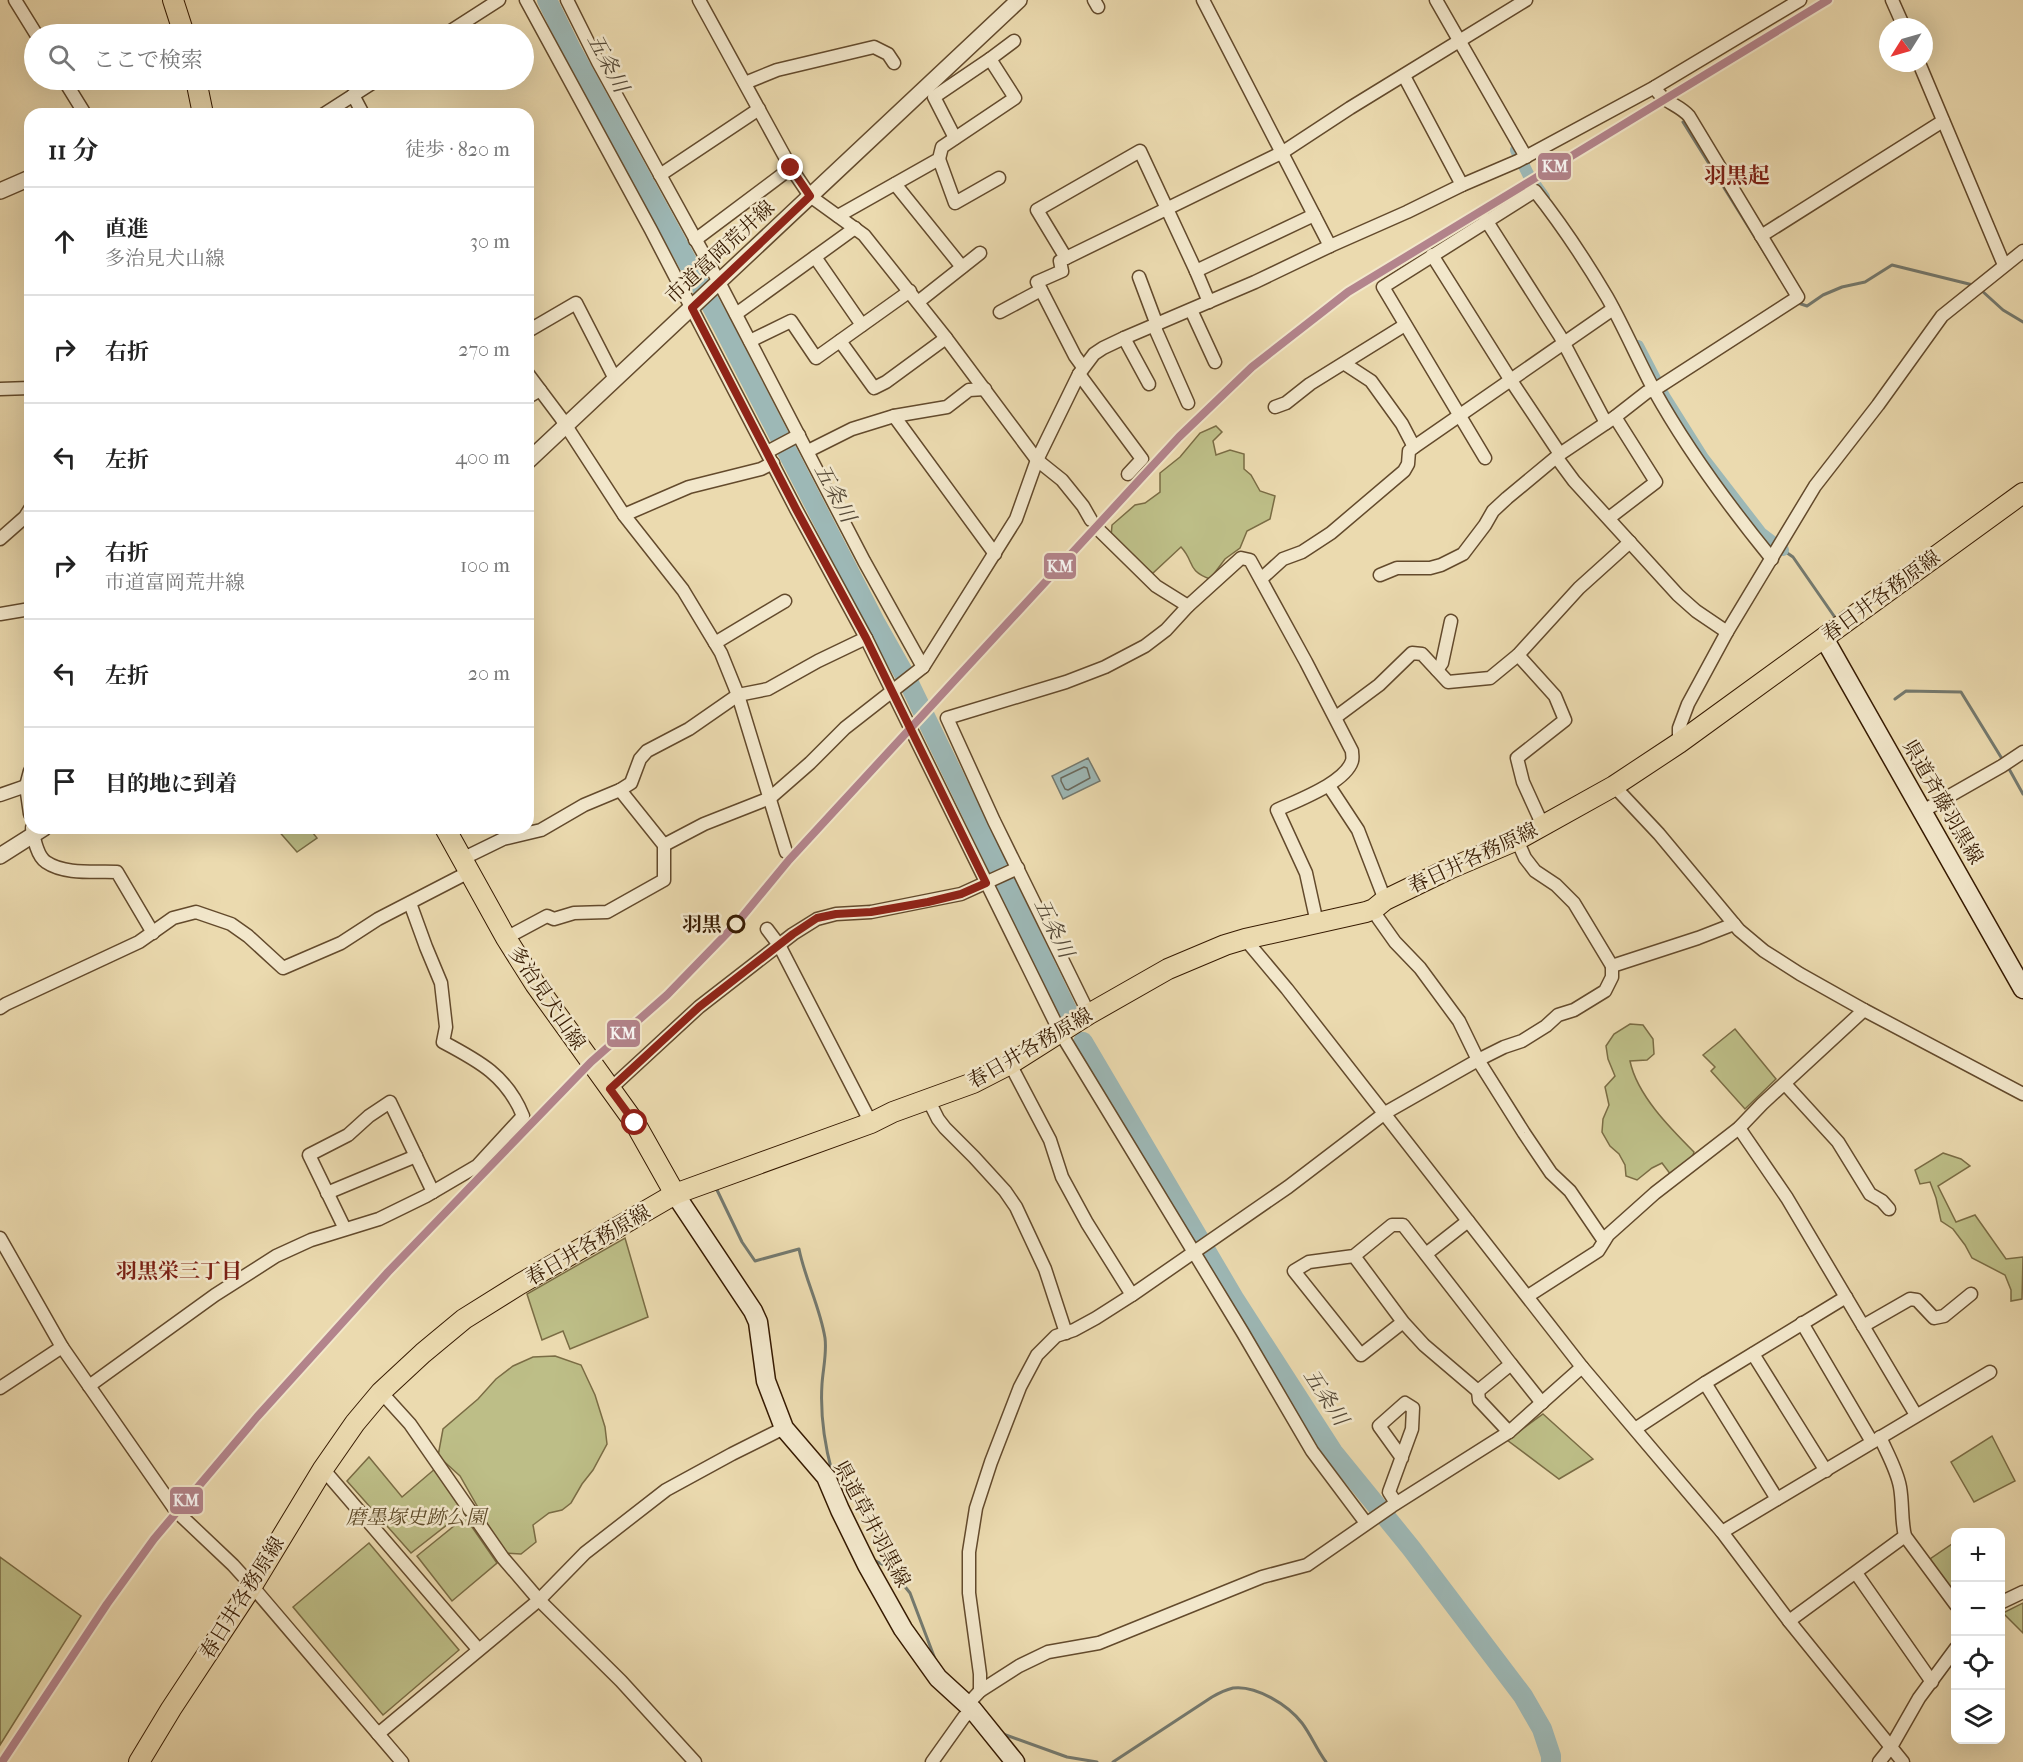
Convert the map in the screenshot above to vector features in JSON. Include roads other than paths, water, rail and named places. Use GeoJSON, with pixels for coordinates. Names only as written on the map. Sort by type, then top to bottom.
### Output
{"type":"FeatureCollection","features":[{"type":"Feature","properties":{"kind":"main road"},"geometry":{"type":"LineString","coordinates":[[173,0],[181,24]]}},
{"type":"Feature","properties":{"kind":"main road"},"geometry":{"type":"LineString","coordinates":[[198,90],[202,108]]}},
{"type":"Feature","properties":{"kind":"main road","name":"春日井各務原線"},"geometry":{"type":"LineString","coordinates":[[139,1762],[252,1586],[323,1468],[355,1423],[381,1392],[464,1319],[675,1194],[871,1123],[973,1083],[1010,1064],[1089,1014],[1168,969],[1216,948],[1245,939],[1317,923],[1380,904],[1449,869],[1517,840],[1614,786],[1678,743],[2023,493]]}},
{"type":"Feature","properties":{"kind":"main road","name":"県道斉藤羽黒線"},"geometry":{"type":"LineString","coordinates":[[1824,638],[1923,811],[2017,964],[2023,989]]}},
{"type":"Feature","properties":{"kind":"main road","name":"多治見犬山線"},"geometry":{"type":"LineString","coordinates":[[448,834],[506,938],[535,984],[635,1123],[675,1194]]}},
{"type":"Feature","properties":{"kind":"main road","name":"県道草井羽黒線"},"geometry":{"type":"LineString","coordinates":[[675,1194],[753,1311],[758,1323],[766,1381],[784,1428],[826,1477],[862,1554],[903,1629],[938,1678],[970,1708],[1015,1762]]}},
{"type":"Feature","properties":{"kind":"street"},"geometry":{"type":"LineString","coordinates":[[15,0],[30,24]]}},
{"type":"Feature","properties":{"kind":"street"},"geometry":{"type":"LineString","coordinates":[[462,24],[499,0]]}},
{"type":"Feature","properties":{"kind":"street"},"geometry":{"type":"LineString","coordinates":[[526,0],[893,689],[1060,1032],[1311,1451],[1370,1521]]}},
{"type":"Feature","properties":{"kind":"street"},"geometry":{"type":"LineString","coordinates":[[567,0],[598,62],[736,314],[920,668]]}},
{"type":"Feature","properties":{"kind":"street"},"geometry":{"type":"LineString","coordinates":[[699,0],[791,168],[810,196],[864,235],[910,291],[1037,460],[1062,480],[1091,519]]}},
{"type":"Feature","properties":{"kind":"street","name":"市道富岡荒井線"},"geometry":{"type":"LineString","coordinates":[[534,455],[810,196],[930,92],[1019,0]]}},
{"type":"Feature","properties":{"kind":"street"},"geometry":{"type":"LineString","coordinates":[[1203,0],[1330,246]]}},
{"type":"Feature","properties":{"kind":"street"},"geometry":{"type":"LineString","coordinates":[[1436,0],[1456,43],[1522,159]]}},
{"type":"Feature","properties":{"kind":"street"},"geometry":{"type":"LineString","coordinates":[[1128,474],[1142,459],[1081,370],[1037,282],[1062,271],[1060,261],[1283,152],[1526,0]]}},
{"type":"Feature","properties":{"kind":"street"},"geometry":{"type":"LineString","coordinates":[[664,845],[704,824],[770,798],[845,728],[920,668],[1016,519],[1037,460],[1081,370],[1103,348],[1522,159],[1654,87],[1800,0]]}},
{"type":"Feature","properties":{"kind":"street"},"geometry":{"type":"LineString","coordinates":[[1892,0],[1900,18]]}},
{"type":"Feature","properties":{"kind":"street"},"geometry":{"type":"LineString","coordinates":[[955,138],[930,92],[990,59],[1014,41]]}},
{"type":"Feature","properties":{"kind":"street"},"geometry":{"type":"LineString","coordinates":[[745,83],[777,70],[874,47],[888,54],[894,63]]}},
{"type":"Feature","properties":{"kind":"street"},"geometry":{"type":"LineString","coordinates":[[990,59],[1015,98],[942,147],[939,159],[955,203],[999,178]]}},
{"type":"Feature","properties":{"kind":"street"},"geometry":{"type":"LineString","coordinates":[[1923,72],[2004,265]]}},
{"type":"Feature","properties":{"kind":"street"},"geometry":{"type":"LineString","coordinates":[[1404,76],[1462,185]]}},
{"type":"Feature","properties":{"kind":"street"},"geometry":{"type":"LineString","coordinates":[[1380,575],[1397,568],[1430,568],[1463,554],[1493,511],[1559,456],[1647,392],[1654,390],[1794,300],[1761,236],[1689,116],[1658,95],[1654,87]]}},
{"type":"Feature","properties":{"kind":"street"},"geometry":{"type":"LineString","coordinates":[[70,90],[81,108]]}},
{"type":"Feature","properties":{"kind":"street"},"geometry":{"type":"LineString","coordinates":[[333,108],[361,90]]}},
{"type":"Feature","properties":{"kind":"street"},"geometry":{"type":"LineString","coordinates":[[353,95],[360,108]]}},
{"type":"Feature","properties":{"kind":"street"},"geometry":{"type":"LineString","coordinates":[[660,175],[759,109]]}},
{"type":"Feature","properties":{"kind":"street"},"geometry":{"type":"LineString","coordinates":[[1761,236],[1943,121]]}},
{"type":"Feature","properties":{"kind":"street"},"geometry":{"type":"LineString","coordinates":[[1066,258],[1037,210],[1140,151],[1209,302]]}},
{"type":"Feature","properties":{"kind":"street"},"geometry":{"type":"LineString","coordinates":[[838,216],[939,159]]}},
{"type":"Feature","properties":{"kind":"street"},"geometry":{"type":"LineString","coordinates":[[696,240],[791,168]]}},
{"type":"Feature","properties":{"kind":"street"},"geometry":{"type":"LineString","coordinates":[[0,191],[24,181]]}},
{"type":"Feature","properties":{"kind":"street"},"geometry":{"type":"LineString","coordinates":[[895,184],[962,267]]}},
{"type":"Feature","properties":{"kind":"street"},"geometry":{"type":"LineString","coordinates":[[1485,458],[1383,286],[1535,191],[1564,227],[1613,309],[1654,390],[1699,464],[1772,559]]}},
{"type":"Feature","properties":{"kind":"street"},"geometry":{"type":"LineString","coordinates":[[1196,271],[1314,215]]}},
{"type":"Feature","properties":{"kind":"street"},"geometry":{"type":"LineString","coordinates":[[1486,220],[1610,420],[1656,482],[1609,518]]}},
{"type":"Feature","properties":{"kind":"street"},"geometry":{"type":"LineString","coordinates":[[736,314],[855,228]]}},
{"type":"Feature","properties":{"kind":"street"},"geometry":{"type":"LineString","coordinates":[[1678,743],[1683,717],[1727,632],[1815,486],[1878,405],[1941,316],[2023,251]]}},
{"type":"Feature","properties":{"kind":"street"},"geometry":{"type":"LineString","coordinates":[[918,302],[980,254]]}},
{"type":"Feature","properties":{"kind":"street"},"geometry":{"type":"LineString","coordinates":[[1432,255],[1574,481],[1678,594],[1696,611],[1727,632]]}},
{"type":"Feature","properties":{"kind":"street"},"geometry":{"type":"LineString","coordinates":[[815,257],[862,325]]}},
{"type":"Feature","properties":{"kind":"street"},"geometry":{"type":"LineString","coordinates":[[1139,278],[1188,403]]}},
{"type":"Feature","properties":{"kind":"street"},"geometry":{"type":"LineString","coordinates":[[1000,312],[1041,290]]}},
{"type":"Feature","properties":{"kind":"street"},"geometry":{"type":"LineString","coordinates":[[750,341],[791,321],[816,358],[910,291]]}},
{"type":"Feature","properties":{"kind":"street"},"geometry":{"type":"LineString","coordinates":[[534,328],[576,303],[615,379]]}},
{"type":"Feature","properties":{"kind":"street"},"geometry":{"type":"LineString","coordinates":[[1261,579],[1283,560],[1302,552],[1331,533],[1404,471],[1408,464],[1409,451],[1414,447],[1458,414],[1613,309]]}},
{"type":"Feature","properties":{"kind":"street"},"geometry":{"type":"LineString","coordinates":[[1191,310],[1215,362]]}},
{"type":"Feature","properties":{"kind":"street"},"geometry":{"type":"LineString","coordinates":[[1275,407],[1286,403],[1310,384],[1405,325]]}},
{"type":"Feature","properties":{"kind":"street"},"geometry":{"type":"LineString","coordinates":[[840,341],[874,388],[886,382],[946,338]]}},
{"type":"Feature","properties":{"kind":"street"},"geometry":{"type":"LineString","coordinates":[[1124,338],[1149,384]]}},
{"type":"Feature","properties":{"kind":"street"},"geometry":{"type":"LineString","coordinates":[[1345,364],[1371,381],[1402,424],[1414,447]]}},
{"type":"Feature","properties":{"kind":"street"},"geometry":{"type":"LineString","coordinates":[[534,382],[561,418],[624,515],[683,590],[715,643],[738,695],[786,852]]}},
{"type":"Feature","properties":{"kind":"street"},"geometry":{"type":"LineString","coordinates":[[0,389],[24,388]]}},
{"type":"Feature","properties":{"kind":"street"},"geometry":{"type":"LineString","coordinates":[[808,451],[852,429],[894,416],[947,407],[969,390],[985,389]]}},
{"type":"Feature","properties":{"kind":"street"},"geometry":{"type":"LineString","coordinates":[[534,394],[540,390]]}},
{"type":"Feature","properties":{"kind":"street"},"geometry":{"type":"LineString","coordinates":[[894,416],[994,554]]}},
{"type":"Feature","properties":{"kind":"street"},"geometry":{"type":"LineString","coordinates":[[624,515],[689,487],[761,469],[770,457],[799,435]]}},
{"type":"Feature","properties":{"kind":"street"},"geometry":{"type":"LineString","coordinates":[[0,539],[24,518]]}},
{"type":"Feature","properties":{"kind":"street"},"geometry":{"type":"LineString","coordinates":[[1100,531],[1156,586],[1188,606]]}},
{"type":"Feature","properties":{"kind":"street"},"geometry":{"type":"LineString","coordinates":[[1336,717],[1378,685],[1413,653],[1422,654],[1448,682],[1490,678],[1518,655],[1579,588],[1630,542]]}},
{"type":"Feature","properties":{"kind":"street"},"geometry":{"type":"LineString","coordinates":[[1089,1014],[994,821],[947,718],[1105,668],[1152,641],[1166,630],[1188,606],[1241,558],[1250,560],[1261,579],[1352,751],[1352,761],[1339,778],[1329,786],[1277,810],[1306,873],[1317,923]]}},
{"type":"Feature","properties":{"kind":"street"},"geometry":{"type":"LineString","coordinates":[[715,643],[785,601]]}},
{"type":"Feature","properties":{"kind":"street"},"geometry":{"type":"LineString","coordinates":[[0,614],[24,610]]}},
{"type":"Feature","properties":{"kind":"street"},"geometry":{"type":"LineString","coordinates":[[1437,670],[1442,663],[1451,621]]}},
{"type":"Feature","properties":{"kind":"street"},"geometry":{"type":"LineString","coordinates":[[534,832],[631,783],[640,759],[647,751],[689,729],[738,695],[768,689],[866,638]]}},
{"type":"Feature","properties":{"kind":"street"},"geometry":{"type":"LineString","coordinates":[[1518,655],[1555,696],[1565,720],[1517,759],[1523,782],[1543,826]]}},
{"type":"Feature","properties":{"kind":"street"},"geometry":{"type":"LineString","coordinates":[[1923,811],[2023,752]]}},
{"type":"Feature","properties":{"kind":"street"},"geometry":{"type":"LineString","coordinates":[[1329,786],[1358,830],[1380,904],[1378,918],[1460,1021],[1478,1060],[1524,1133],[1551,1173],[1570,1191],[1604,1240]]}},
{"type":"Feature","properties":{"kind":"street"},"geometry":{"type":"LineString","coordinates":[[1614,786],[1659,834],[1734,924],[1764,951],[1864,1010],[2023,1094]]}},
{"type":"Feature","properties":{"kind":"street"},"geometry":{"type":"LineString","coordinates":[[0,795],[24,787]]}},
{"type":"Feature","properties":{"kind":"street"},"geometry":{"type":"LineString","coordinates":[[506,938],[547,916],[554,919],[574,913],[607,912],[664,880],[664,845],[620,790]]}},
{"type":"Feature","properties":{"kind":"street"},"geometry":{"type":"LineString","coordinates":[[0,856],[30,834]]}},
{"type":"Feature","properties":{"kind":"street"},"geometry":{"type":"LineString","coordinates":[[36,834],[39,854],[46,862],[65,870],[117,872],[153,933]]}},
{"type":"Feature","properties":{"kind":"street"},"geometry":{"type":"LineString","coordinates":[[0,1008],[139,942],[173,918],[196,912],[231,924],[248,936],[283,969],[341,943],[378,919],[410,903],[503,839],[524,834]]}},
{"type":"Feature","properties":{"kind":"street"},"geometry":{"type":"LineString","coordinates":[[980,1691],[980,1674],[969,1593],[969,1552],[976,1508],[991,1462],[1036,1355],[1056,1336],[1096,1318],[1132,1295],[1288,1187],[1385,1113],[1478,1060],[1522,1041],[1546,1026],[1558,1015],[1574,1010],[1605,991],[1612,977],[1612,966],[1574,903],[1556,885],[1535,871],[1525,858],[1517,840]]}},
{"type":"Feature","properties":{"kind":"street"},"geometry":{"type":"LineString","coordinates":[[610,1089],[699,1007],[817,918],[836,914],[871,912],[961,894],[1018,868]]}},
{"type":"Feature","properties":{"kind":"street"},"geometry":{"type":"LineString","coordinates":[[89,1386],[215,1295],[276,1256],[311,1240],[380,1219],[477,1166],[524,1116],[517,1100],[505,1083],[489,1069],[443,1042],[446,1027],[441,983],[410,903]]}},
{"type":"Feature","properties":{"kind":"street"},"geometry":{"type":"LineString","coordinates":[[1612,966],[1734,924]]}},
{"type":"Feature","properties":{"kind":"street"},"geometry":{"type":"LineString","coordinates":[[767,929],[779,945],[871,1123]]}},
{"type":"Feature","properties":{"kind":"street"},"geometry":{"type":"LineString","coordinates":[[1245,939],[1385,1113],[1582,1367],[1722,1532],[1789,1621],[1903,1762]]}},
{"type":"Feature","properties":{"kind":"street"},"geometry":{"type":"LineString","coordinates":[[1528,1296],[1598,1251],[1604,1240],[1655,1192],[1739,1128],[1864,1010]]}},
{"type":"Feature","properties":{"kind":"street"},"geometry":{"type":"LineString","coordinates":[[1010,1064],[1050,1140],[1062,1177],[1132,1295]]}},
{"type":"Feature","properties":{"kind":"street"},"geometry":{"type":"LineString","coordinates":[[1785,1084],[1838,1142],[1870,1194],[1882,1201],[1889,1209]]}},
{"type":"Feature","properties":{"kind":"street"},"geometry":{"type":"LineString","coordinates":[[928,1100],[945,1128],[974,1156],[1016,1207],[1045,1269],[1066,1333]]}},
{"type":"Feature","properties":{"kind":"street"},"geometry":{"type":"LineString","coordinates":[[345,1229],[309,1155],[348,1135],[369,1116],[390,1102],[433,1192]]}},
{"type":"Feature","properties":{"kind":"street"},"geometry":{"type":"LineString","coordinates":[[1739,1128],[1787,1198],[1916,1415]]}},
{"type":"Feature","properties":{"kind":"street"},"geometry":{"type":"LineString","coordinates":[[327,1193],[416,1156]]}},
{"type":"Feature","properties":{"kind":"street"},"geometry":{"type":"LineString","coordinates":[[1426,1254],[1468,1221]]}},
{"type":"Feature","properties":{"kind":"street"},"geometry":{"type":"LineString","coordinates":[[1403,1322],[1361,1355],[1294,1271],[1309,1262],[1354,1256],[1392,1225],[1403,1225],[1542,1403]]}},
{"type":"Feature","properties":{"kind":"street"},"geometry":{"type":"LineString","coordinates":[[0,1238],[62,1347],[176,1511],[252,1586],[402,1762]]}},
{"type":"Feature","properties":{"kind":"street"},"geometry":{"type":"LineString","coordinates":[[1354,1256],[1403,1322],[1424,1345],[1478,1391],[1479,1400],[1509,1432]]}},
{"type":"Feature","properties":{"kind":"street"},"geometry":{"type":"LineString","coordinates":[[1863,1326],[1910,1299],[1917,1300],[1934,1318],[1944,1316],[1971,1294]]}},
{"type":"Feature","properties":{"kind":"street"},"geometry":{"type":"LineString","coordinates":[[1635,1429],[1705,1383],[1846,1297]]}},
{"type":"Feature","properties":{"kind":"street"},"geometry":{"type":"LineString","coordinates":[[1802,1323],[1893,1465],[1900,1486],[1905,1536],[1951,1598]]}},
{"type":"Feature","properties":{"kind":"street"},"geometry":{"type":"LineString","coordinates":[[0,1388],[62,1347]]}},
{"type":"Feature","properties":{"kind":"street"},"geometry":{"type":"LineString","coordinates":[[1753,1354],[1826,1471]]}},
{"type":"Feature","properties":{"kind":"street"},"geometry":{"type":"LineString","coordinates":[[1478,1391],[1510,1364]]}},
{"type":"Feature","properties":{"kind":"street"},"geometry":{"type":"LineString","coordinates":[[932,1762],[964,1718],[980,1691],[1019,1666],[1048,1652],[1099,1643],[1262,1576],[1307,1565],[1394,1504],[1509,1432],[1582,1367]]}},
{"type":"Feature","properties":{"kind":"street"},"geometry":{"type":"LineString","coordinates":[[1722,1532],[1990,1372]]}},
{"type":"Feature","properties":{"kind":"street"},"geometry":{"type":"LineString","coordinates":[[1705,1383],[1777,1498]]}},
{"type":"Feature","properties":{"kind":"street"},"geometry":{"type":"LineString","coordinates":[[381,1392],[410,1424],[503,1558],[539,1600],[621,1681],[695,1762]]}},
{"type":"Feature","properties":{"kind":"street"},"geometry":{"type":"LineString","coordinates":[[378,1734],[539,1600],[585,1553],[666,1490],[784,1428]]}},
{"type":"Feature","properties":{"kind":"street"},"geometry":{"type":"LineString","coordinates":[[1394,1504],[1389,1492],[1402,1458]]}},
{"type":"Feature","properties":{"kind":"street"},"geometry":{"type":"LineString","coordinates":[[323,1468],[478,1649]]}},
{"type":"Feature","properties":{"kind":"street"},"geometry":{"type":"LineString","coordinates":[[1789,1621],[1905,1536]]}},
{"type":"Feature","properties":{"kind":"street"},"geometry":{"type":"LineString","coordinates":[[1856,1573],[1932,1682]]}},
{"type":"Feature","properties":{"kind":"street"},"geometry":{"type":"LineString","coordinates":[[2005,1602],[2023,1592]]}},
{"type":"Feature","properties":{"kind":"street"},"geometry":{"type":"LineString","coordinates":[[1879,1762],[1892,1747],[1920,1698],[1951,1655]]}},
{"type":"Feature","properties":{"kind":"water"},"geometry":{"type":"Polygon","coordinates":[[[1088,758],[1100,781],[1063,799],[1052,776],[1088,758]]]}},
{"type":"Feature","properties":{"kind":"waterway","name":"五条川"},"geometry":{"type":"LineString","coordinates":[[547,0],[571,49],[722,325],[876,624],[907,679],[1069,1014]]}},
{"type":"Feature","properties":{"kind":"waterway"},"geometry":{"type":"LineString","coordinates":[[1683,122],[1776,271]]}},
{"type":"Feature","properties":{"kind":"waterway"},"geometry":{"type":"LineString","coordinates":[[1516,150],[1529,176],[1544,197]]}},
{"type":"Feature","properties":{"kind":"waterway"},"geometry":{"type":"LineString","coordinates":[[1795,302],[1807,306],[1823,295],[1842,287],[1865,282],[1892,265],[1973,285]]}},
{"type":"Feature","properties":{"kind":"waterway"},"geometry":{"type":"LineString","coordinates":[[1981,290],[2003,310],[2023,322]]}},
{"type":"Feature","properties":{"kind":"waterway"},"geometry":{"type":"LineString","coordinates":[[1638,346],[1664,396],[1703,458],[1761,533],[1783,550]]}},
{"type":"Feature","properties":{"kind":"waterway"},"geometry":{"type":"LineString","coordinates":[[1783,550],[1793,557],[1834,616]]}},
{"type":"Feature","properties":{"kind":"waterway"},"geometry":{"type":"LineString","coordinates":[[1895,699],[1906,691],[1961,692],[2004,762]]}},
{"type":"Feature","properties":{"kind":"waterway"},"geometry":{"type":"LineString","coordinates":[[2008,767],[2023,794]]}},
{"type":"Feature","properties":{"kind":"waterway","name":"五条川"},"geometry":{"type":"LineString","coordinates":[[1083,1042],[1235,1300],[1333,1452],[1411,1548],[1523,1696],[1542,1729],[1551,1762]]}},
{"type":"Feature","properties":{"kind":"waterway"},"geometry":{"type":"LineString","coordinates":[[717,1190],[742,1242],[755,1261],[799,1249],[825,1338],[822,1418],[832,1472]]}},
{"type":"Feature","properties":{"kind":"waterway"},"geometry":{"type":"LineString","coordinates":[[872,1559],[891,1569],[910,1593],[935,1659]]}},
{"type":"Feature","properties":{"kind":"waterway"},"geometry":{"type":"LineString","coordinates":[[1113,1762],[1212,1697],[1233,1688],[1261,1693],[1289,1710],[1302,1723],[1326,1762]]}},
{"type":"Feature","properties":{"kind":"waterway"},"geometry":{"type":"LineString","coordinates":[[1003,1734],[1067,1757],[1097,1762]]}},
{"type":"Feature","properties":{"kind":"place","name":"羽黒"},"geometry":{"type":"Point","coordinates":[736,924]}},
{"type":"Feature","properties":{"kind":"district","name":"羽黒起"},"geometry":{"type":"Point","coordinates":[1737,176]}},
{"type":"Feature","properties":{"kind":"district","name":"羽黒栄三丁目"},"geometry":{"type":"Point","coordinates":[179,1271]}},
{"type":"Feature","properties":{"kind":"park label","name":"磨墨塚史跡公園"},"geometry":{"type":"Point","coordinates":[416,1517]}}]}
